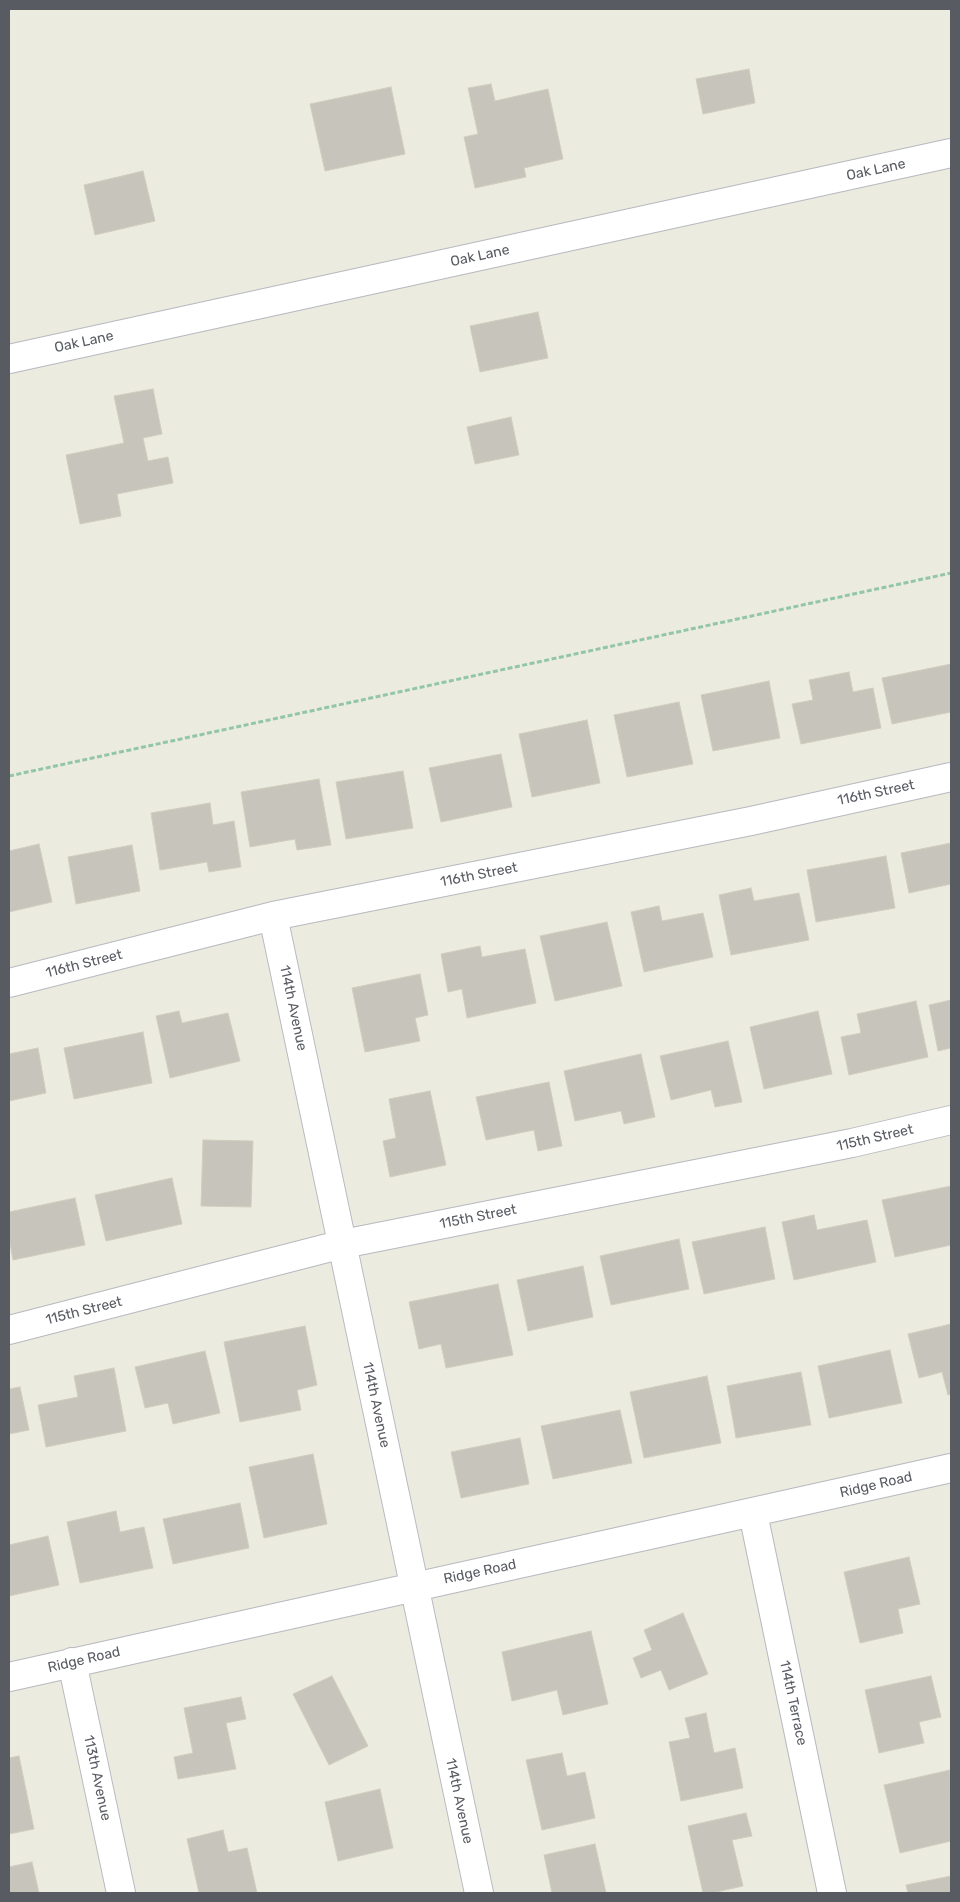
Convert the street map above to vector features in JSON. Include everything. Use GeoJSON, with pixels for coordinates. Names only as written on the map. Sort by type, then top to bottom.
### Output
{"type":"FeatureCollection","features":[{"type":"Feature","properties":{"kind":"street","name":"Oak Lane"},"geometry":{"type":"LineString","coordinates":[[9,359],[951,153]]}},
{"type":"Feature","properties":{"kind":"street","name":"116th Street"},"geometry":{"type":"LineString","coordinates":[[9,982],[273,916],[751,820],[951,777]]}},
{"type":"Feature","properties":{"kind":"street","name":"114th Avenue"},"geometry":{"type":"LineString","coordinates":[[273,916],[479,1893]]}},
{"type":"Feature","properties":{"kind":"street","name":"115th Street"},"geometry":{"type":"LineString","coordinates":[[9,1330],[343,1244],[852,1144],[951,1120]]}},
{"type":"Feature","properties":{"kind":"street","name":"Ridge Road"},"geometry":{"type":"LineString","coordinates":[[9,1676],[951,1468]]}},
{"type":"Feature","properties":{"kind":"street","name":"114th Terrace"},"geometry":{"type":"LineString","coordinates":[[753,1513],[832,1893]]}},
{"type":"Feature","properties":{"kind":"street","name":"113th Avenue"},"geometry":{"type":"LineString","coordinates":[[72,1662],[121,1893]]}},
{"type":"Feature","properties":{"kind":"path"},"geometry":{"type":"LineString","coordinates":[[9,776],[951,572]]}},
{"type":"Feature","properties":{"kind":"building"},"geometry":{"type":"Polygon","coordinates":[[[749,69],[755,103],[703,114],[696,79],[749,69]]]}},
{"type":"Feature","properties":{"kind":"building"},"geometry":{"type":"Polygon","coordinates":[[[491,84],[495,101],[548,89],[563,159],[524,168],[526,177],[475,188],[464,137],[478,134],[468,88],[491,84]]]}},
{"type":"Feature","properties":{"kind":"building"},"geometry":{"type":"Polygon","coordinates":[[[391,87],[405,154],[325,171],[310,104],[391,87]]]}},
{"type":"Feature","properties":{"kind":"building"},"geometry":{"type":"Polygon","coordinates":[[[143,171],[155,221],[95,235],[84,185],[143,171]]]}},
{"type":"Feature","properties":{"kind":"building"},"geometry":{"type":"Polygon","coordinates":[[[538,312],[548,358],[480,372],[470,326],[538,312]]]}},
{"type":"Feature","properties":{"kind":"building"},"geometry":{"type":"Polygon","coordinates":[[[153,389],[162,434],[143,438],[148,461],[168,457],[173,483],[117,494],[121,516],[80,524],[66,455],[124,443],[114,396],[153,389]]]}},
{"type":"Feature","properties":{"kind":"building"},"geometry":{"type":"Polygon","coordinates":[[[511,417],[519,455],[475,464],[467,427],[511,417]]]}},
{"type":"Feature","properties":{"kind":"building"},"geometry":{"type":"Polygon","coordinates":[[[951,664],[951,712],[892,724],[882,678],[951,664]]]}},
{"type":"Feature","properties":{"kind":"building"},"geometry":{"type":"Polygon","coordinates":[[[849,672],[853,692],[873,688],[881,728],[801,744],[792,704],[813,700],[809,680],[849,672]]]}},
{"type":"Feature","properties":{"kind":"building"},"geometry":{"type":"Polygon","coordinates":[[[769,681],[780,738],[713,751],[701,695],[769,681]]]}},
{"type":"Feature","properties":{"kind":"building"},"geometry":{"type":"Polygon","coordinates":[[[679,702],[693,764],[627,777],[614,715],[679,702]]]}},
{"type":"Feature","properties":{"kind":"building"},"geometry":{"type":"Polygon","coordinates":[[[587,720],[600,783],[532,797],[519,734],[587,720]]]}},
{"type":"Feature","properties":{"kind":"building"},"geometry":{"type":"Polygon","coordinates":[[[501,754],[512,807],[441,822],[429,768],[501,754]]]}},
{"type":"Feature","properties":{"kind":"building"},"geometry":{"type":"Polygon","coordinates":[[[403,771],[413,828],[346,839],[336,782],[403,771]]]}},
{"type":"Feature","properties":{"kind":"building"},"geometry":{"type":"Polygon","coordinates":[[[319,779],[331,845],[297,850],[295,839],[250,847],[241,792],[319,779]]]}},
{"type":"Feature","properties":{"kind":"building"},"geometry":{"type":"Polygon","coordinates":[[[210,803],[213,825],[234,821],[241,867],[209,872],[207,862],[160,870],[151,813],[210,803]]]}},
{"type":"Feature","properties":{"kind":"building"},"geometry":{"type":"Polygon","coordinates":[[[951,843],[951,884],[909,893],[901,853],[951,843]]]}},
{"type":"Feature","properties":{"kind":"building"},"geometry":{"type":"Polygon","coordinates":[[[39,844],[52,902],[9,912],[9,851],[39,844]]]}},
{"type":"Feature","properties":{"kind":"building"},"geometry":{"type":"Polygon","coordinates":[[[132,845],[140,891],[76,904],[68,857],[132,845]]]}},
{"type":"Feature","properties":{"kind":"building"},"geometry":{"type":"Polygon","coordinates":[[[886,856],[895,908],[816,922],[807,870],[886,856]]]}},
{"type":"Feature","properties":{"kind":"building"},"geometry":{"type":"Polygon","coordinates":[[[751,888],[754,901],[799,893],[809,940],[731,955],[719,895],[751,888]]]}},
{"type":"Feature","properties":{"kind":"building"},"geometry":{"type":"Polygon","coordinates":[[[659,906],[662,921],[703,913],[713,957],[644,972],[631,912],[659,906]]]}},
{"type":"Feature","properties":{"kind":"building"},"geometry":{"type":"Polygon","coordinates":[[[607,922],[622,986],[555,1001],[540,936],[607,922]]]}},
{"type":"Feature","properties":{"kind":"building"},"geometry":{"type":"Polygon","coordinates":[[[480,946],[482,957],[525,949],[536,1003],[467,1018],[462,989],[448,992],[441,954],[480,946]]]}},
{"type":"Feature","properties":{"kind":"building"},"geometry":{"type":"Polygon","coordinates":[[[420,974],[428,1015],[415,1018],[420,1041],[365,1052],[352,988],[420,974]]]}},
{"type":"Feature","properties":{"kind":"building"},"geometry":{"type":"Polygon","coordinates":[[[951,1000],[951,1048],[938,1051],[929,1005],[951,1000]]]}},
{"type":"Feature","properties":{"kind":"building"},"geometry":{"type":"Polygon","coordinates":[[[916,1001],[928,1057],[849,1075],[841,1037],[861,1033],[857,1014],[916,1001]]]}},
{"type":"Feature","properties":{"kind":"building"},"geometry":{"type":"Polygon","coordinates":[[[179,1011],[182,1023],[228,1013],[240,1061],[170,1078],[156,1016],[179,1011]]]}},
{"type":"Feature","properties":{"kind":"building"},"geometry":{"type":"Polygon","coordinates":[[[818,1011],[832,1074],[764,1089],[750,1027],[818,1011]]]}},
{"type":"Feature","properties":{"kind":"building"},"geometry":{"type":"Polygon","coordinates":[[[143,1032],[152,1083],[74,1099],[64,1048],[143,1032]]]}},
{"type":"Feature","properties":{"kind":"building"},"geometry":{"type":"Polygon","coordinates":[[[728,1041],[742,1102],[715,1107],[711,1090],[671,1100],[660,1056],[728,1041]]]}},
{"type":"Feature","properties":{"kind":"building"},"geometry":{"type":"Polygon","coordinates":[[[38,1048],[46,1093],[9,1101],[9,1054],[38,1048]]]}},
{"type":"Feature","properties":{"kind":"building"},"geometry":{"type":"Polygon","coordinates":[[[641,1054],[655,1117],[624,1124],[621,1111],[575,1121],[564,1071],[641,1054]]]}},
{"type":"Feature","properties":{"kind":"building"},"geometry":{"type":"Polygon","coordinates":[[[549,1082],[562,1146],[538,1151],[534,1130],[486,1140],[476,1097],[549,1082]]]}},
{"type":"Feature","properties":{"kind":"building"},"geometry":{"type":"Polygon","coordinates":[[[430,1091],[446,1165],[390,1177],[383,1141],[396,1138],[389,1099],[430,1091]]]}},
{"type":"Feature","properties":{"kind":"building"},"geometry":{"type":"Polygon","coordinates":[[[203,1140],[253,1141],[251,1207],[201,1206],[203,1140]]]}},
{"type":"Feature","properties":{"kind":"building"},"geometry":{"type":"Polygon","coordinates":[[[172,1178],[182,1224],[106,1241],[95,1195],[172,1178]]]}},
{"type":"Feature","properties":{"kind":"building"},"geometry":{"type":"Polygon","coordinates":[[[951,1186],[951,1245],[895,1257],[882,1200],[951,1186]]]}},
{"type":"Feature","properties":{"kind":"building"},"geometry":{"type":"Polygon","coordinates":[[[75,1198],[85,1245],[13,1260],[9,1238],[9,1212],[75,1198]]]}},
{"type":"Feature","properties":{"kind":"building"},"geometry":{"type":"Polygon","coordinates":[[[814,1215],[817,1230],[867,1220],[876,1262],[794,1280],[782,1222],[814,1215]]]}},
{"type":"Feature","properties":{"kind":"building"},"geometry":{"type":"Polygon","coordinates":[[[765,1227],[775,1279],[704,1294],[692,1242],[765,1227]]]}},
{"type":"Feature","properties":{"kind":"building"},"geometry":{"type":"Polygon","coordinates":[[[679,1239],[689,1289],[611,1305],[600,1256],[679,1239]]]}},
{"type":"Feature","properties":{"kind":"building"},"geometry":{"type":"Polygon","coordinates":[[[583,1266],[593,1317],[528,1331],[517,1280],[583,1266]]]}},
{"type":"Feature","properties":{"kind":"building"},"geometry":{"type":"Polygon","coordinates":[[[498,1284],[513,1355],[446,1368],[441,1344],[419,1349],[409,1302],[498,1284]]]}},
{"type":"Feature","properties":{"kind":"building"},"geometry":{"type":"Polygon","coordinates":[[[951,1324],[951,1394],[948,1395],[942,1372],[919,1378],[908,1334],[951,1324]]]}},
{"type":"Feature","properties":{"kind":"building"},"geometry":{"type":"Polygon","coordinates":[[[305,1326],[317,1385],[297,1390],[301,1410],[240,1422],[224,1342],[305,1326]]]}},
{"type":"Feature","properties":{"kind":"building"},"geometry":{"type":"Polygon","coordinates":[[[890,1350],[902,1403],[829,1418],[818,1366],[890,1350]]]}},
{"type":"Feature","properties":{"kind":"building"},"geometry":{"type":"Polygon","coordinates":[[[205,1351],[220,1413],[173,1424],[168,1403],[145,1408],[135,1367],[205,1351]]]}},
{"type":"Feature","properties":{"kind":"building"},"geometry":{"type":"Polygon","coordinates":[[[114,1368],[126,1431],[46,1447],[38,1405],[78,1397],[74,1376],[114,1368]]]}},
{"type":"Feature","properties":{"kind":"building"},"geometry":{"type":"Polygon","coordinates":[[[801,1372],[811,1425],[736,1438],[727,1386],[801,1372]]]}},
{"type":"Feature","properties":{"kind":"building"},"geometry":{"type":"Polygon","coordinates":[[[707,1376],[721,1443],[644,1458],[630,1392],[707,1376]]]}},
{"type":"Feature","properties":{"kind":"building"},"geometry":{"type":"Polygon","coordinates":[[[20,1387],[29,1430],[9,1434],[9,1389],[20,1387]]]}},
{"type":"Feature","properties":{"kind":"building"},"geometry":{"type":"Polygon","coordinates":[[[620,1410],[632,1463],[553,1479],[541,1426],[620,1410]]]}},
{"type":"Feature","properties":{"kind":"building"},"geometry":{"type":"Polygon","coordinates":[[[520,1438],[529,1484],[461,1498],[451,1452],[520,1438]]]}},
{"type":"Feature","properties":{"kind":"building"},"geometry":{"type":"Polygon","coordinates":[[[313,1454],[327,1524],[264,1538],[249,1467],[313,1454]]]}},
{"type":"Feature","properties":{"kind":"building"},"geometry":{"type":"Polygon","coordinates":[[[240,1503],[249,1548],[173,1564],[163,1519],[240,1503]]]}},
{"type":"Feature","properties":{"kind":"building"},"geometry":{"type":"Polygon","coordinates":[[[116,1511],[120,1532],[144,1527],[153,1568],[80,1583],[67,1522],[116,1511]]]}},
{"type":"Feature","properties":{"kind":"building"},"geometry":{"type":"Polygon","coordinates":[[[48,1536],[59,1585],[9,1596],[9,1545],[48,1536]]]}},
{"type":"Feature","properties":{"kind":"building"},"geometry":{"type":"Polygon","coordinates":[[[909,1557],[920,1604],[898,1609],[903,1633],[860,1643],[844,1572],[909,1557]]]}},
{"type":"Feature","properties":{"kind":"building"},"geometry":{"type":"Polygon","coordinates":[[[683,1613],[708,1674],[669,1690],[661,1670],[641,1678],[633,1658],[652,1650],[644,1630],[683,1613]]]}},
{"type":"Feature","properties":{"kind":"building"},"geometry":{"type":"Polygon","coordinates":[[[591,1631],[608,1704],[563,1715],[557,1690],[512,1701],[502,1652],[591,1631]]]}},
{"type":"Feature","properties":{"kind":"building"},"geometry":{"type":"Polygon","coordinates":[[[332,1676],[368,1746],[329,1765],[293,1694],[332,1676]]]}},
{"type":"Feature","properties":{"kind":"building"},"geometry":{"type":"Polygon","coordinates":[[[931,1676],[941,1717],[919,1722],[924,1743],[879,1753],[865,1690],[931,1676]]]}},
{"type":"Feature","properties":{"kind":"building"},"geometry":{"type":"Polygon","coordinates":[[[241,1697],[246,1719],[226,1723],[236,1769],[178,1779],[174,1757],[193,1753],[184,1708],[241,1697]]]}},
{"type":"Feature","properties":{"kind":"building"},"geometry":{"type":"Polygon","coordinates":[[[706,1713],[714,1753],[735,1748],[743,1788],[681,1801],[669,1742],[690,1738],[685,1718],[706,1713]]]}},
{"type":"Feature","properties":{"kind":"building"},"geometry":{"type":"Polygon","coordinates":[[[562,1753],[567,1776],[585,1772],[595,1818],[542,1830],[526,1760],[562,1753]]]}},
{"type":"Feature","properties":{"kind":"building"},"geometry":{"type":"Polygon","coordinates":[[[19,1756],[34,1829],[9,1834],[9,1758],[19,1756]]]}},
{"type":"Feature","properties":{"kind":"building"},"geometry":{"type":"Polygon","coordinates":[[[950,1770],[951,1841],[900,1853],[884,1785],[950,1770]]]}},
{"type":"Feature","properties":{"kind":"building"},"geometry":{"type":"Polygon","coordinates":[[[380,1789],[393,1848],[338,1861],[325,1802],[380,1789]]]}},
{"type":"Feature","properties":{"kind":"building"},"geometry":{"type":"Polygon","coordinates":[[[746,1813],[752,1836],[732,1840],[743,1886],[712,1893],[703,1893],[688,1826],[746,1813]]]}},
{"type":"Feature","properties":{"kind":"building"},"geometry":{"type":"Polygon","coordinates":[[[223,1830],[228,1852],[247,1848],[257,1893],[199,1893],[187,1839],[223,1830]]]}},
{"type":"Feature","properties":{"kind":"building"},"geometry":{"type":"Polygon","coordinates":[[[595,1844],[606,1893],[552,1893],[544,1855],[595,1844]]]}},
{"type":"Feature","properties":{"kind":"building"},"geometry":{"type":"Polygon","coordinates":[[[32,1862],[39,1893],[9,1893],[9,1867],[32,1862]]]}},
{"type":"Feature","properties":{"kind":"building"},"geometry":{"type":"Polygon","coordinates":[[[951,1876],[951,1893],[908,1893],[906,1885],[951,1876]]]}}]}
